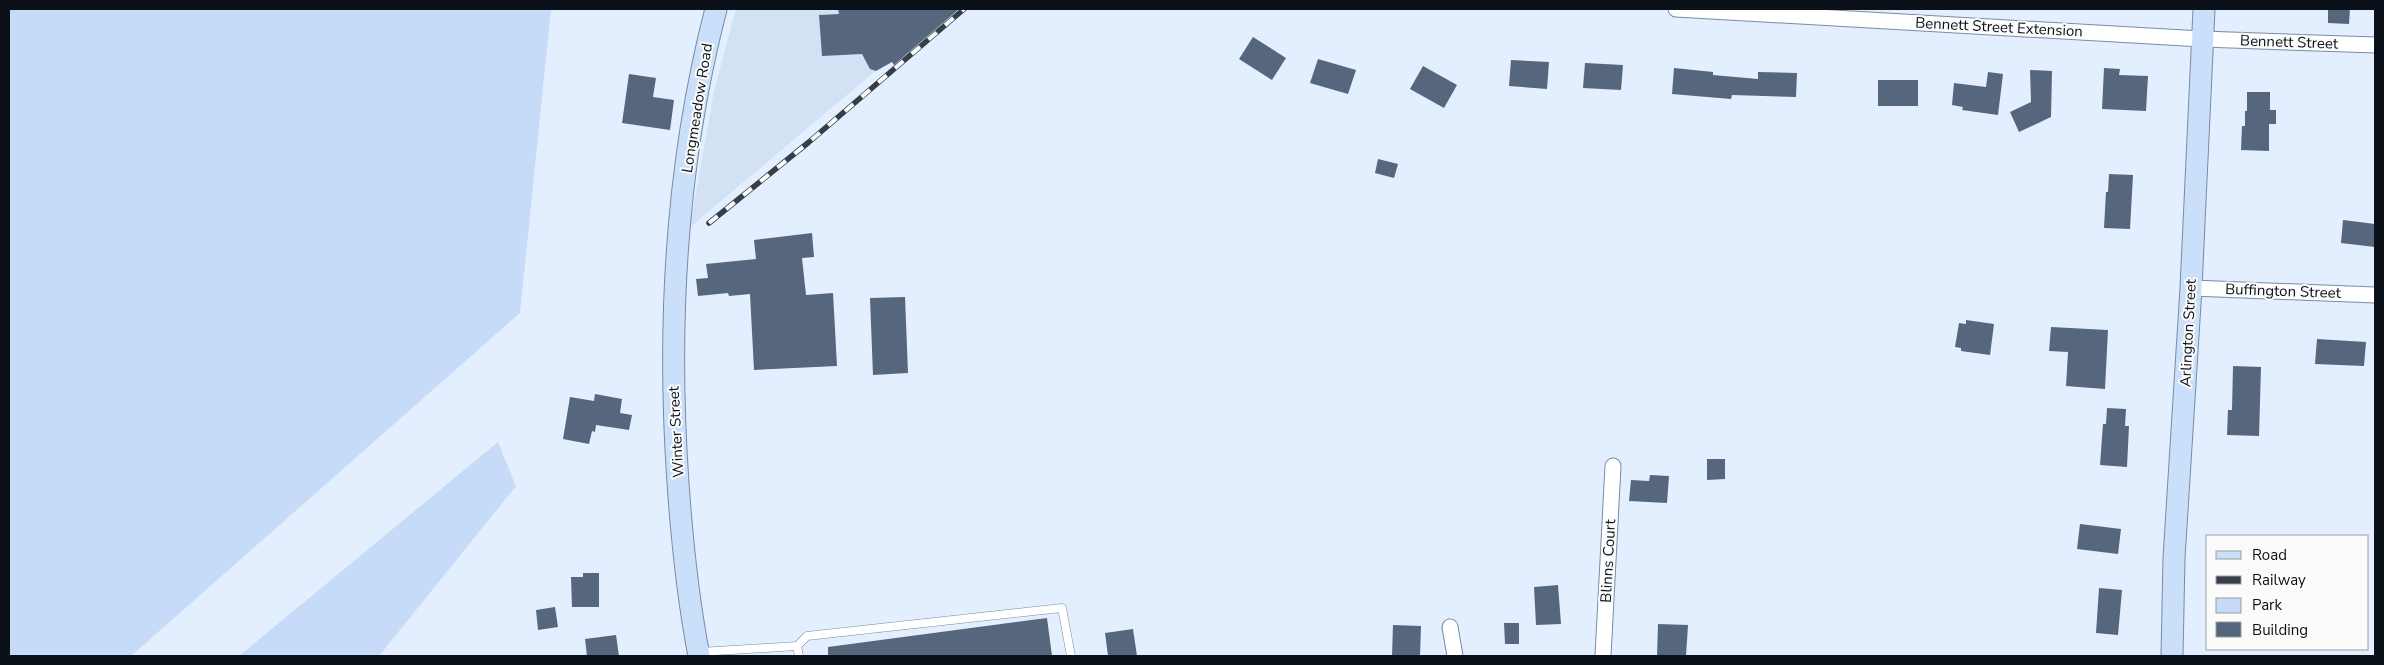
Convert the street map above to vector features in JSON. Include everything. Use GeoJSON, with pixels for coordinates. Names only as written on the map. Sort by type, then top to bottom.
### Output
{"type":"FeatureCollection","features":[{"type":"Feature","properties":{"kind":"street","name":"Longmeadow Road"},"geometry":{"type":"LineString","coordinates":[[682,208],[698,89],[716,9]]}},
{"type":"Feature","properties":{"kind":"street","name":"Bennett Street Extension"},"geometry":{"type":"LineString","coordinates":[[1676,9],[2202,39]]}},
{"type":"Feature","properties":{"kind":"street","name":"Arlington Street"},"geometry":{"type":"LineString","coordinates":[[2172,656],[2174,558],[2191,288],[2204,9]]}},
{"type":"Feature","properties":{"kind":"street","name":"Bennett Street"},"geometry":{"type":"LineString","coordinates":[[2202,39],[2375,45]]}},
{"type":"Feature","properties":{"kind":"street","name":"Winter Street"},"geometry":{"type":"LineString","coordinates":[[682,208],[675,300],[674,396],[684,544],[699,654]]}},
{"type":"Feature","properties":{"kind":"street","name":"Buffington Street"},"geometry":{"type":"LineString","coordinates":[[2191,288],[2375,295]]}},
{"type":"Feature","properties":{"kind":"street","name":"Blinns Court"},"geometry":{"type":"LineString","coordinates":[[1603,656],[1613,466]]}},
{"type":"Feature","properties":{"kind":"street"},"geometry":{"type":"LineString","coordinates":[[1450,627],[1455,656]]}},
{"type":"Feature","properties":{"kind":"lane"},"geometry":{"type":"LineString","coordinates":[[699,654],[798,646],[807,636],[1062,608],[1071,656]]}},
{"type":"Feature","properties":{"kind":"lane"},"geometry":{"type":"LineString","coordinates":[[798,646],[800,656]]}},
{"type":"Feature","properties":{"kind":"shaded area"},"geometry":{"type":"Polygon","coordinates":[[[736,9],[949,9],[690,227],[714,91],[736,9]]]}},
{"type":"Feature","properties":{"kind":"green space"},"geometry":{"type":"Polygon","coordinates":[[[9,9],[551,9],[520,313],[131,656],[9,656],[9,9]]]}},
{"type":"Feature","properties":{"kind":"green space"},"geometry":{"type":"Polygon","coordinates":[[[498,442],[516,486],[379,656],[239,656],[498,442]]]}},
{"type":"Feature","properties":{"kind":"building"},"geometry":{"type":"Polygon","coordinates":[[[838,9],[959,9],[894,65],[892,62],[876,71],[870,69],[862,54],[822,56],[819,15],[839,14],[838,9]]]}},
{"type":"Feature","properties":{"kind":"building"},"geometry":{"type":"Polygon","coordinates":[[[2328,9],[2350,9],[2349,24],[2328,23],[2328,9]]]}},
{"type":"Feature","properties":{"kind":"building"},"geometry":{"type":"Polygon","coordinates":[[[1253,37],[1286,58],[1272,80],[1239,59],[1253,37]]]}},
{"type":"Feature","properties":{"kind":"building"},"geometry":{"type":"Polygon","coordinates":[[[1318,59],[1356,70],[1348,94],[1310,83],[1318,59]]]}},
{"type":"Feature","properties":{"kind":"building"},"geometry":{"type":"Polygon","coordinates":[[[1511,60],[1549,62],[1547,89],[1509,86],[1511,60]]]}},
{"type":"Feature","properties":{"kind":"building"},"geometry":{"type":"Polygon","coordinates":[[[1585,63],[1623,65],[1621,90],[1583,88],[1585,63]]]}},
{"type":"Feature","properties":{"kind":"building"},"geometry":{"type":"Polygon","coordinates":[[[1423,66],[1457,85],[1444,108],[1410,89],[1423,66]]]}},
{"type":"Feature","properties":{"kind":"building"},"geometry":{"type":"Polygon","coordinates":[[[1674,68],[1713,72],[1713,75],[1758,79],[1758,72],[1797,73],[1796,97],[1732,95],[1731,99],[1672,94],[1674,68]]]}},
{"type":"Feature","properties":{"kind":"building"},"geometry":{"type":"Polygon","coordinates":[[[2104,68],[2120,69],[2119,75],[2148,76],[2146,111],[2102,109],[2104,68]]]}},
{"type":"Feature","properties":{"kind":"building"},"geometry":{"type":"Polygon","coordinates":[[[2030,70],[2052,71],[2051,117],[2019,132],[2010,112],[2031,102],[2030,70]]]}},
{"type":"Feature","properties":{"kind":"building"},"geometry":{"type":"Polygon","coordinates":[[[1988,72],[2003,74],[1998,115],[1962,110],[1963,107],[1952,105],[1954,83],[1986,87],[1988,72]]]}},
{"type":"Feature","properties":{"kind":"building"},"geometry":{"type":"Polygon","coordinates":[[[629,74],[656,78],[653,97],[674,100],[670,130],[622,123],[629,74]]]}},
{"type":"Feature","properties":{"kind":"building"},"geometry":{"type":"Polygon","coordinates":[[[1878,80],[1918,80],[1918,106],[1878,106],[1878,80]]]}},
{"type":"Feature","properties":{"kind":"building"},"geometry":{"type":"Polygon","coordinates":[[[2247,92],[2270,92],[2270,110],[2276,110],[2276,124],[2269,124],[2269,151],[2241,150],[2242,126],[2245,126],[2245,111],[2247,111],[2247,92]]]}},
{"type":"Feature","properties":{"kind":"building"},"geometry":{"type":"Polygon","coordinates":[[[1378,159],[1398,164],[1394,178],[1375,173],[1378,159]]]}},
{"type":"Feature","properties":{"kind":"building"},"geometry":{"type":"Polygon","coordinates":[[[2109,174],[2133,175],[2130,229],[2104,228],[2109,174]]]}},
{"type":"Feature","properties":{"kind":"building"},"geometry":{"type":"Polygon","coordinates":[[[2343,220],[2375,224],[2375,247],[2341,243],[2343,220]]]}},
{"type":"Feature","properties":{"kind":"building"},"geometry":{"type":"Polygon","coordinates":[[[812,233],[814,257],[802,258],[806,295],[833,293],[837,366],[754,370],[750,294],[729,296],[728,293],[698,296],[696,279],[708,278],[706,264],[756,259],[754,240],[812,233]]]}},
{"type":"Feature","properties":{"kind":"building"},"geometry":{"type":"Polygon","coordinates":[[[905,297],[908,373],[873,375],[870,298],[905,297]]]}},
{"type":"Feature","properties":{"kind":"building"},"geometry":{"type":"Polygon","coordinates":[[[1966,320],[1994,324],[1990,355],[1961,351],[1961,348],[1955,347],[1959,323],[1966,324],[1966,320]]]}},
{"type":"Feature","properties":{"kind":"building"},"geometry":{"type":"Polygon","coordinates":[[[2051,327],[2108,330],[2105,389],[2066,386],[2068,352],[2049,351],[2051,327]]]}},
{"type":"Feature","properties":{"kind":"building"},"geometry":{"type":"Polygon","coordinates":[[[2317,339],[2366,342],[2364,366],[2315,364],[2317,339]]]}},
{"type":"Feature","properties":{"kind":"building"},"geometry":{"type":"Polygon","coordinates":[[[2233,366],[2261,367],[2259,436],[2227,435],[2228,410],[2232,410],[2233,366]]]}},
{"type":"Feature","properties":{"kind":"building"},"geometry":{"type":"Polygon","coordinates":[[[595,394],[622,399],[620,413],[632,415],[629,430],[596,425],[595,432],[592,431],[589,444],[563,439],[570,397],[594,401],[595,394]]]}},
{"type":"Feature","properties":{"kind":"building"},"geometry":{"type":"Polygon","coordinates":[[[2107,408],[2126,409],[2125,426],[2129,426],[2127,467],[2100,465],[2103,424],[2106,424],[2107,408]]]}},
{"type":"Feature","properties":{"kind":"building"},"geometry":{"type":"Polygon","coordinates":[[[1707,459],[1725,459],[1725,479],[1707,480],[1707,459]]]}},
{"type":"Feature","properties":{"kind":"building"},"geometry":{"type":"Polygon","coordinates":[[[1650,475],[1669,476],[1667,503],[1629,501],[1631,480],[1649,481],[1650,475]]]}},
{"type":"Feature","properties":{"kind":"building"},"geometry":{"type":"Polygon","coordinates":[[[2080,524],[2121,529],[2118,554],[2077,549],[2080,524]]]}},
{"type":"Feature","properties":{"kind":"building"},"geometry":{"type":"Polygon","coordinates":[[[583,573],[599,573],[599,607],[572,607],[571,577],[583,577],[583,573]]]}},
{"type":"Feature","properties":{"kind":"building"},"geometry":{"type":"Polygon","coordinates":[[[1558,585],[1561,624],[1536,625],[1534,587],[1558,585]]]}},
{"type":"Feature","properties":{"kind":"building"},"geometry":{"type":"Polygon","coordinates":[[[2099,588],[2122,590],[2118,635],[2096,633],[2099,588]]]}},
{"type":"Feature","properties":{"kind":"building"},"geometry":{"type":"Polygon","coordinates":[[[555,607],[558,627],[538,630],[536,610],[555,607]]]}},
{"type":"Feature","properties":{"kind":"building"},"geometry":{"type":"Polygon","coordinates":[[[1047,618],[1052,656],[828,656],[828,647],[1047,618]]]}},
{"type":"Feature","properties":{"kind":"building"},"geometry":{"type":"Polygon","coordinates":[[[1504,623],[1519,623],[1519,644],[1505,644],[1504,623]]]}},
{"type":"Feature","properties":{"kind":"building"},"geometry":{"type":"Polygon","coordinates":[[[1658,624],[1688,625],[1686,656],[1657,656],[1658,624]]]}},
{"type":"Feature","properties":{"kind":"building"},"geometry":{"type":"Polygon","coordinates":[[[1393,625],[1421,626],[1420,656],[1392,656],[1393,625]]]}},
{"type":"Feature","properties":{"kind":"building"},"geometry":{"type":"Polygon","coordinates":[[[1133,629],[1137,656],[1108,656],[1105,633],[1133,629]]]}},
{"type":"Feature","properties":{"kind":"building"},"geometry":{"type":"Polygon","coordinates":[[[616,635],[619,656],[587,656],[585,639],[616,635]]]}},
{"type":"Feature","properties":{"kind":"railway"},"geometry":{"type":"LineString","coordinates":[[709,223],[809,142],[964,9]]}}]}
